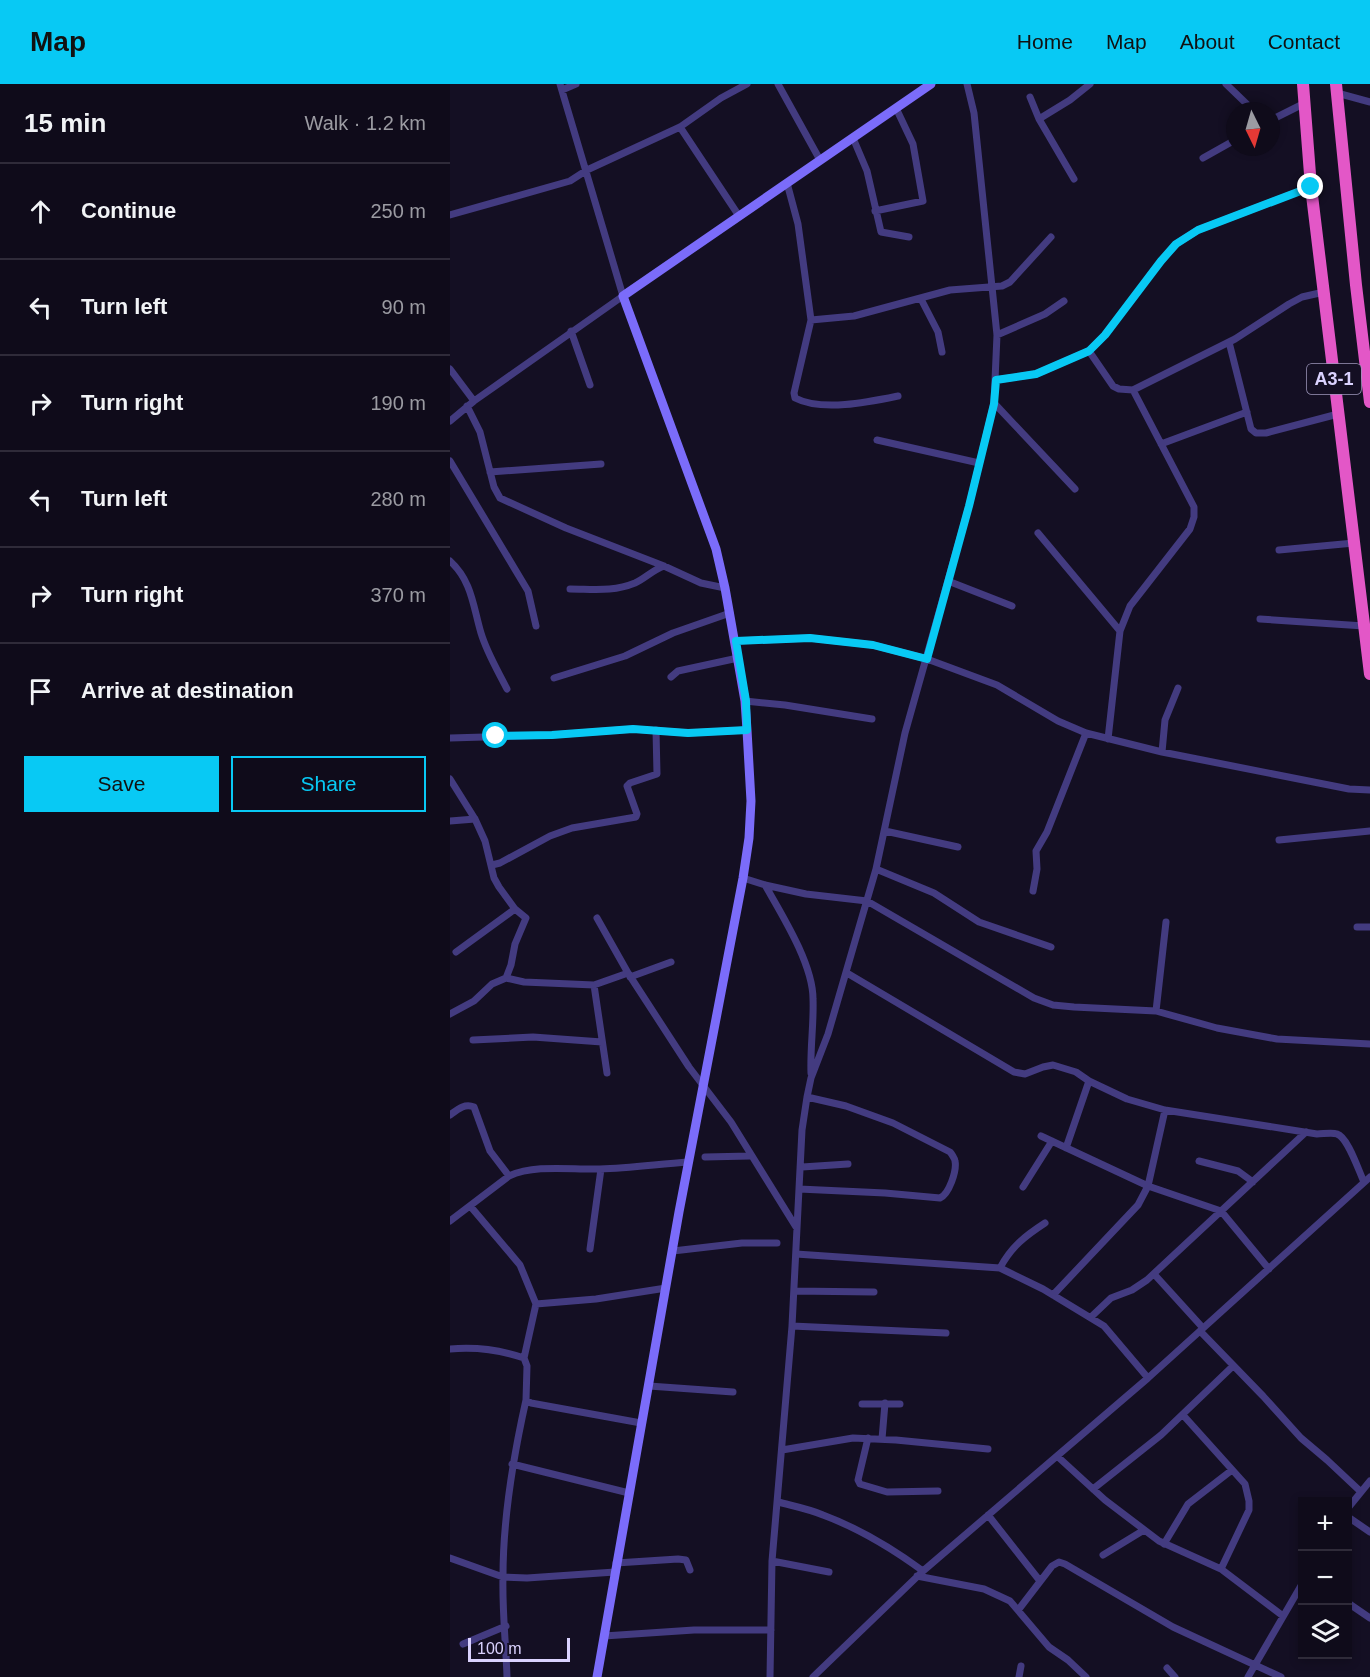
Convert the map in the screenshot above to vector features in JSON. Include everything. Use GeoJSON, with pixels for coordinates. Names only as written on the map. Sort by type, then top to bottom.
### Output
{"type":"FeatureCollection","features":[{"type":"Feature","properties":{"kind":"highway","name":"A3-1"},"geometry":{"type":"LineString","coordinates":[[1303,84],[1311,187],[1370,674]]}},
{"type":"Feature","properties":{"kind":"highway","name":"A3-1"},"geometry":{"type":"LineString","coordinates":[[1337,88],[1370,402]]}},
{"type":"Feature","properties":{"kind":"main road"},"geometry":{"type":"LineString","coordinates":[[597,1677],[688,1162],[743,878],[749,838],[751,801],[746,701],[736,641],[716,549],[623,296],[931,84]]}},
{"type":"Feature","properties":{"kind":"street"},"geometry":{"type":"LineString","coordinates":[[450,421],[467,406],[623,296],[561,87],[576,84]]}},
{"type":"Feature","properties":{"kind":"street"},"geometry":{"type":"LineString","coordinates":[[450,215],[570,181],[587,170],[680,128],[721,98],[747,84]]}},
{"type":"Feature","properties":{"kind":"street"},"geometry":{"type":"LineString","coordinates":[[778,84],[820,160]]}},
{"type":"Feature","properties":{"kind":"street"},"geometry":{"type":"LineString","coordinates":[[770,1677],[772,1561],[792,1326],[802,1130],[807,1097],[811,1078],[828,1034],[847,973],[876,869],[905,733],[927,659],[994,404],[997,335],[973,100],[967,84]]}},
{"type":"Feature","properties":{"kind":"street"},"geometry":{"type":"LineString","coordinates":[[1039,119],[1070,100],[1090,84]]}},
{"type":"Feature","properties":{"kind":"street"},"geometry":{"type":"LineString","coordinates":[[1226,84],[1245,102]]}},
{"type":"Feature","properties":{"kind":"street"},"geometry":{"type":"LineString","coordinates":[[1337,88],[1370,102]]}},
{"type":"Feature","properties":{"kind":"street"},"geometry":{"type":"LineString","coordinates":[[1030,97],[1039,119],[1074,180]]}},
{"type":"Feature","properties":{"kind":"street"},"geometry":{"type":"LineString","coordinates":[[1280,116],[1305,103]]}},
{"type":"Feature","properties":{"kind":"street"},"geometry":{"type":"LineString","coordinates":[[875,211],[923,201],[913,144],[896,108]]}},
{"type":"Feature","properties":{"kind":"street"},"geometry":{"type":"LineString","coordinates":[[680,128],[739,216]]}},
{"type":"Feature","properties":{"kind":"street"},"geometry":{"type":"LineString","coordinates":[[853,138],[867,171],[881,232],[909,237]]}},
{"type":"Feature","properties":{"kind":"street"},"geometry":{"type":"LineString","coordinates":[[1203,158],[1226,145]]}},
{"type":"Feature","properties":{"kind":"street"},"geometry":{"type":"LineString","coordinates":[[787,183],[798,224],[811,320],[794,393],[795,398],[820,403],[846,404],[898,396]]}},
{"type":"Feature","properties":{"kind":"street"},"geometry":{"type":"LineString","coordinates":[[996,380],[1036,374],[1089,351],[1105,335],[1176,244],[1198,230],[1311,187]]}},
{"type":"Feature","properties":{"kind":"street"},"geometry":{"type":"LineString","coordinates":[[811,320],[854,316],[950,290],[1002,286],[1010,282],[1051,237]]}},
{"type":"Feature","properties":{"kind":"street"},"geometry":{"type":"LineString","coordinates":[[1089,351],[1113,386],[1133,390],[1229,342],[1302,297],[1324,292]]}},
{"type":"Feature","properties":{"kind":"street"},"geometry":{"type":"LineString","coordinates":[[921,299],[938,332],[942,352]]}},
{"type":"Feature","properties":{"kind":"street"},"geometry":{"type":"LineString","coordinates":[[997,335],[1045,314],[1064,301]]}},
{"type":"Feature","properties":{"kind":"street"},"geometry":{"type":"LineString","coordinates":[[571,331],[590,385]]}},
{"type":"Feature","properties":{"kind":"street"},"geometry":{"type":"LineString","coordinates":[[1229,342],[1251,429],[1262,433],[1338,414]]}},
{"type":"Feature","properties":{"kind":"street"},"geometry":{"type":"LineString","coordinates":[[450,369],[474,401]]}},
{"type":"Feature","properties":{"kind":"street"},"geometry":{"type":"LineString","coordinates":[[1108,739],[1120,631],[1130,606],[1190,530],[1194,517],[1194,507],[1133,390]]}},
{"type":"Feature","properties":{"kind":"street"},"geometry":{"type":"LineString","coordinates":[[994,404],[1075,489]]}},
{"type":"Feature","properties":{"kind":"street"},"geometry":{"type":"LineString","coordinates":[[467,406],[480,432],[496,494],[500,498],[600,543],[664,566],[701,584],[725,588]]}},
{"type":"Feature","properties":{"kind":"street"},"geometry":{"type":"LineString","coordinates":[[1161,444],[1247,412]]}},
{"type":"Feature","properties":{"kind":"street"},"geometry":{"type":"LineString","coordinates":[[877,440],[980,463]]}},
{"type":"Feature","properties":{"kind":"street"},"geometry":{"type":"LineString","coordinates":[[450,460],[528,591],[536,626]]}},
{"type":"Feature","properties":{"kind":"street"},"geometry":{"type":"LineString","coordinates":[[490,472],[601,464]]}},
{"type":"Feature","properties":{"kind":"street"},"geometry":{"type":"LineString","coordinates":[[1038,533],[1120,631]]}},
{"type":"Feature","properties":{"kind":"street"},"geometry":{"type":"LineString","coordinates":[[1279,550],[1354,543]]}},
{"type":"Feature","properties":{"kind":"street"},"geometry":{"type":"LineString","coordinates":[[647,560],[651,571]]}},
{"type":"Feature","properties":{"kind":"street"},"geometry":{"type":"LineString","coordinates":[[450,561],[460,570],[468,585],[481,633],[507,689]]}},
{"type":"Feature","properties":{"kind":"street"},"geometry":{"type":"LineString","coordinates":[[570,589],[609,590],[638,582],[651,571],[664,566]]}},
{"type":"Feature","properties":{"kind":"street"},"geometry":{"type":"LineString","coordinates":[[948,581],[1012,606]]}},
{"type":"Feature","properties":{"kind":"street"},"geometry":{"type":"LineString","coordinates":[[554,678],[625,656],[673,633],[730,613]]}},
{"type":"Feature","properties":{"kind":"street"},"geometry":{"type":"LineString","coordinates":[[1260,619],[1364,626]]}},
{"type":"Feature","properties":{"kind":"street"},"geometry":{"type":"LineString","coordinates":[[736,641],[810,638],[873,645],[927,659],[997,685],[1058,721],[1086,733],[1162,752],[1348,789],[1370,790]]}},
{"type":"Feature","properties":{"kind":"street"},"geometry":{"type":"LineString","coordinates":[[672,677],[678,671],[738,658]]}},
{"type":"Feature","properties":{"kind":"street"},"geometry":{"type":"LineString","coordinates":[[1162,752],[1166,720],[1178,688]]}},
{"type":"Feature","properties":{"kind":"street"},"geometry":{"type":"LineString","coordinates":[[746,701],[872,719]]}},
{"type":"Feature","properties":{"kind":"street"},"geometry":{"type":"LineString","coordinates":[[450,738],[552,735],[633,729],[688,733],[747,730]]}},
{"type":"Feature","properties":{"kind":"street"},"geometry":{"type":"LineString","coordinates":[[492,865],[550,836],[572,828],[636,817],[627,786],[657,774],[656,730]]}},
{"type":"Feature","properties":{"kind":"street"},"geometry":{"type":"LineString","coordinates":[[1033,891],[1037,869],[1036,851],[1047,832],[1086,733]]}},
{"type":"Feature","properties":{"kind":"street"},"geometry":{"type":"LineString","coordinates":[[450,779],[475,819],[492,865],[494,878],[515,909],[524,916],[525,922],[515,944],[506,978]]}},
{"type":"Feature","properties":{"kind":"street"},"geometry":{"type":"LineString","coordinates":[[450,821],[475,819]]}},
{"type":"Feature","properties":{"kind":"street"},"geometry":{"type":"LineString","coordinates":[[885,831],[958,847]]}},
{"type":"Feature","properties":{"kind":"street"},"geometry":{"type":"LineString","coordinates":[[1279,840],[1370,831]]}},
{"type":"Feature","properties":{"kind":"street"},"geometry":{"type":"LineString","coordinates":[[876,869],[934,893],[979,922],[1051,947]]}},
{"type":"Feature","properties":{"kind":"street"},"geometry":{"type":"LineString","coordinates":[[743,878],[806,894],[867,901],[1034,998],[1053,1005],[1156,1011],[1217,1028],[1277,1039],[1370,1044]]}},
{"type":"Feature","properties":{"kind":"street"},"geometry":{"type":"LineString","coordinates":[[765,885],[787,925],[811,981],[813,999],[811,1078]]}},
{"type":"Feature","properties":{"kind":"street"},"geometry":{"type":"LineString","coordinates":[[456,952],[515,909]]}},
{"type":"Feature","properties":{"kind":"street"},"geometry":{"type":"LineString","coordinates":[[597,918],[629,975],[703,1085],[731,1122],[796,1227]]}},
{"type":"Feature","properties":{"kind":"street"},"geometry":{"type":"LineString","coordinates":[[1156,1011],[1166,922]]}},
{"type":"Feature","properties":{"kind":"street"},"geometry":{"type":"LineString","coordinates":[[1357,927],[1370,927]]}},
{"type":"Feature","properties":{"kind":"street"},"geometry":{"type":"LineString","coordinates":[[450,1014],[474,1001],[500,979],[594,984],[671,962]]}},
{"type":"Feature","properties":{"kind":"street"},"geometry":{"type":"LineString","coordinates":[[813,1677],[920,1574],[1148,1378],[1367,1180],[1343,1137],[1338,1134],[1317,1134],[1165,1110],[1127,1099],[1089,1081],[1076,1072],[1053,1065],[1025,1074],[1014,1072],[847,973]]}},
{"type":"Feature","properties":{"kind":"street"},"geometry":{"type":"LineString","coordinates":[[594,984],[607,1073]]}},
{"type":"Feature","properties":{"kind":"street"},"geometry":{"type":"LineString","coordinates":[[473,1040],[533,1037],[602,1042]]}},
{"type":"Feature","properties":{"kind":"street"},"geometry":{"type":"LineString","coordinates":[[1066,1148],[1089,1081]]}},
{"type":"Feature","properties":{"kind":"street"},"geometry":{"type":"LineString","coordinates":[[799,1189],[885,1192],[940,1198],[946,1194],[955,1168],[955,1160],[950,1152],[893,1123],[846,1106],[807,1097]]}},
{"type":"Feature","properties":{"kind":"street"},"geometry":{"type":"LineString","coordinates":[[450,1115],[462,1107],[469,1105],[474,1107],[490,1151],[508,1176]]}},
{"type":"Feature","properties":{"kind":"street"},"geometry":{"type":"LineString","coordinates":[[1053,1295],[1131,1214],[1148,1186],[1165,1110]]}},
{"type":"Feature","properties":{"kind":"street"},"geometry":{"type":"LineString","coordinates":[[1091,1317],[1111,1298],[1139,1286],[1154,1274],[1306,1132]]}},
{"type":"Feature","properties":{"kind":"street"},"geometry":{"type":"LineString","coordinates":[[1041,1136],[1148,1186],[1221,1211],[1269,1269]]}},
{"type":"Feature","properties":{"kind":"street"},"geometry":{"type":"LineString","coordinates":[[1023,1187],[1052,1141]]}},
{"type":"Feature","properties":{"kind":"street"},"geometry":{"type":"LineString","coordinates":[[705,1157],[750,1156]]}},
{"type":"Feature","properties":{"kind":"street"},"geometry":{"type":"LineString","coordinates":[[1199,1161],[1238,1171],[1253,1182]]}},
{"type":"Feature","properties":{"kind":"street"},"geometry":{"type":"LineString","coordinates":[[450,1221],[515,1173],[543,1169],[601,1169],[688,1162]]}},
{"type":"Feature","properties":{"kind":"street"},"geometry":{"type":"LineString","coordinates":[[801,1167],[848,1164]]}},
{"type":"Feature","properties":{"kind":"street"},"geometry":{"type":"LineString","coordinates":[[590,1249],[601,1169]]}},
{"type":"Feature","properties":{"kind":"street"},"geometry":{"type":"LineString","coordinates":[[471,1207],[520,1265],[536,1304],[524,1358],[527,1366],[526,1400],[512,1464],[506,1520],[503,1577],[507,1677]]}},
{"type":"Feature","properties":{"kind":"street"},"geometry":{"type":"LineString","coordinates":[[1000,1268],[1008,1252],[1045,1223]]}},
{"type":"Feature","properties":{"kind":"street"},"geometry":{"type":"LineString","coordinates":[[673,1251],[742,1243],[777,1243]]}},
{"type":"Feature","properties":{"kind":"street"},"geometry":{"type":"LineString","coordinates":[[796,1254],[1000,1268],[1053,1295],[1104,1326],[1148,1378]]}},
{"type":"Feature","properties":{"kind":"street"},"geometry":{"type":"LineString","coordinates":[[1154,1274],[1233,1366],[1301,1438],[1360,1491]]}},
{"type":"Feature","properties":{"kind":"street"},"geometry":{"type":"LineString","coordinates":[[536,1304],[596,1299],[666,1288]]}},
{"type":"Feature","properties":{"kind":"street"},"geometry":{"type":"LineString","coordinates":[[794,1291],[874,1292]]}},
{"type":"Feature","properties":{"kind":"street"},"geometry":{"type":"LineString","coordinates":[[792,1326],[946,1333]]}},
{"type":"Feature","properties":{"kind":"street"},"geometry":{"type":"LineString","coordinates":[[450,1349],[474,1348],[524,1358]]}},
{"type":"Feature","properties":{"kind":"street"},"geometry":{"type":"LineString","coordinates":[[1093,1489],[1161,1435],[1233,1366]]}},
{"type":"Feature","properties":{"kind":"street"},"geometry":{"type":"LineString","coordinates":[[648,1386],[733,1392]]}},
{"type":"Feature","properties":{"kind":"street"},"geometry":{"type":"LineString","coordinates":[[526,1400],[531,1403],[641,1423]]}},
{"type":"Feature","properties":{"kind":"street"},"geometry":{"type":"LineString","coordinates":[[882,1439],[885,1403]]}},
{"type":"Feature","properties":{"kind":"street"},"geometry":{"type":"LineString","coordinates":[[862,1404],[900,1404]]}},
{"type":"Feature","properties":{"kind":"street"},"geometry":{"type":"LineString","coordinates":[[1183,1414],[1245,1484],[1249,1510],[1221,1569]]}},
{"type":"Feature","properties":{"kind":"street"},"geometry":{"type":"LineString","coordinates":[[782,1450],[853,1438],[988,1449]]}},
{"type":"Feature","properties":{"kind":"street"},"geometry":{"type":"LineString","coordinates":[[868,1438],[858,1480],[860,1484],[887,1492],[938,1491]]}},
{"type":"Feature","properties":{"kind":"street"},"geometry":{"type":"LineString","coordinates":[[1057,1456],[1093,1489],[1144,1530],[1164,1544],[1221,1569],[1283,1616]]}},
{"type":"Feature","properties":{"kind":"street"},"geometry":{"type":"LineString","coordinates":[[512,1464],[629,1493]]}},
{"type":"Feature","properties":{"kind":"street"},"geometry":{"type":"LineString","coordinates":[[1164,1544],[1188,1504],[1232,1470]]}},
{"type":"Feature","properties":{"kind":"street"},"geometry":{"type":"LineString","coordinates":[[1352,1501],[1370,1481]]}},
{"type":"Feature","properties":{"kind":"street"},"geometry":{"type":"LineString","coordinates":[[778,1502],[823,1514],[850,1527],[906,1559],[920,1574],[984,1589],[1005,1598],[1019,1609],[1049,1647],[1068,1660],[1086,1677]]}},
{"type":"Feature","properties":{"kind":"street"},"geometry":{"type":"LineString","coordinates":[[988,1515],[1040,1581]]}},
{"type":"Feature","properties":{"kind":"street"},"geometry":{"type":"LineString","coordinates":[[1352,1520],[1370,1532]]}},
{"type":"Feature","properties":{"kind":"street"},"geometry":{"type":"LineString","coordinates":[[1103,1555],[1144,1530]]}},
{"type":"Feature","properties":{"kind":"street"},"geometry":{"type":"LineString","coordinates":[[450,1558],[503,1577],[527,1578],[678,1559],[686,1560],[690,1570]]}},
{"type":"Feature","properties":{"kind":"street"},"geometry":{"type":"LineString","coordinates":[[772,1561],[830,1572]]}},
{"type":"Feature","properties":{"kind":"street"},"geometry":{"type":"LineString","coordinates":[[1019,1609],[1055,1563],[1065,1564],[1173,1627],[1281,1677]]}},
{"type":"Feature","properties":{"kind":"street"},"geometry":{"type":"LineString","coordinates":[[1248,1677],[1298,1591]]}},
{"type":"Feature","properties":{"kind":"street"},"geometry":{"type":"LineString","coordinates":[[1350,1605],[1370,1618]]}},
{"type":"Feature","properties":{"kind":"street"},"geometry":{"type":"LineString","coordinates":[[463,1644],[506,1626]]}},
{"type":"Feature","properties":{"kind":"street"},"geometry":{"type":"LineString","coordinates":[[604,1636],[694,1630],[771,1630]]}},
{"type":"Feature","properties":{"kind":"street"},"geometry":{"type":"LineString","coordinates":[[1019,1677],[1021,1666]]}},
{"type":"Feature","properties":{"kind":"street"},"geometry":{"type":"LineString","coordinates":[[1167,1668],[1175,1677]]}},
{"type":"Feature","properties":{"kind":"route"},"geometry":{"type":"LineString","coordinates":[[496,736],[552,735],[633,729],[688,733],[747,730],[746,701],[736,641],[810,638],[873,645],[927,659],[969,506],[994,404],[996,380],[1046,371],[1089,351],[1105,335],[1176,244],[1198,230],[1311,187]]}}]}
